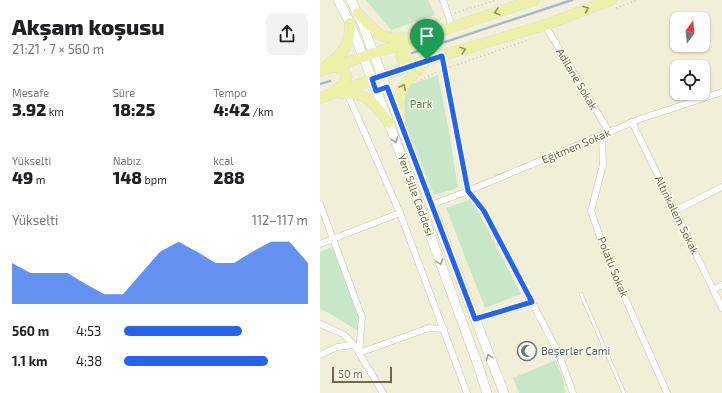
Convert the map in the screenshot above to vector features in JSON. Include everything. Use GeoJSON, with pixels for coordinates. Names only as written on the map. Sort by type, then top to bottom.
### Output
{"type":"FeatureCollection","features":[{"type":"Feature","properties":{"kind":"main road","name":"Yeni Sille Caddesi"},"geometry":{"type":"LineString","coordinates":[[338,0],[350,23],[389,123],[487,393]]}},
{"type":"Feature","properties":{"kind":"main road","name":"Yeni Sille Caddesi"},"geometry":{"type":"LineString","coordinates":[[351,0],[358,13],[383,76],[504,393]]}},
{"type":"Feature","properties":{"kind":"main road"},"geometry":{"type":"LineString","coordinates":[[320,70],[534,0]]}},
{"type":"Feature","properties":{"kind":"main road"},"geometry":{"type":"LineString","coordinates":[[320,98],[427,60],[610,5]]}},
{"type":"Feature","properties":{"kind":"main road"},"geometry":{"type":"LineString","coordinates":[[358,13],[381,36],[392,39],[421,38]]}},
{"type":"Feature","properties":{"kind":"main road"},"geometry":{"type":"LineString","coordinates":[[320,70],[340,55],[344,50],[349,38],[350,23]]}},
{"type":"Feature","properties":{"kind":"main road"},"geometry":{"type":"LineString","coordinates":[[421,38],[405,47],[401,53],[401,57],[402,60],[409,63],[427,60]]}},
{"type":"Feature","properties":{"kind":"main road"},"geometry":{"type":"LineString","coordinates":[[400,122],[399,99],[401,89],[410,77],[427,60]]}},
{"type":"Feature","properties":{"kind":"main road"},"geometry":{"type":"LineString","coordinates":[[330,94],[343,84],[347,77],[343,69],[332,67]]}},
{"type":"Feature","properties":{"kind":"main road"},"geometry":{"type":"LineString","coordinates":[[330,94],[347,93],[358,94],[365,97],[375,106],[389,123]]}},
{"type":"Feature","properties":{"kind":"street"},"geometry":{"type":"LineString","coordinates":[[443,0],[452,27]]}},
{"type":"Feature","properties":{"kind":"street","name":"Adilane Sokak"},"geometry":{"type":"LineString","coordinates":[[545,25],[609,132]]}},
{"type":"Feature","properties":{"kind":"street"},"geometry":{"type":"LineString","coordinates":[[442,56],[468,191],[484,211],[558,352],[573,393]]}},
{"type":"Feature","properties":{"kind":"street","name":"Eğitmen Sokak"},"geometry":{"type":"LineString","coordinates":[[431,205],[632,122],[722,92]]}},
{"type":"Feature","properties":{"kind":"street"},"geometry":{"type":"LineString","coordinates":[[347,93],[400,213],[467,393]]}},
{"type":"Feature","properties":{"kind":"street","name":"Altınkalem Sokak"},"geometry":{"type":"LineString","coordinates":[[632,122],[722,308]]}},
{"type":"Feature","properties":{"kind":"street","name":"Polatlı Sokak"},"geometry":{"type":"LineString","coordinates":[[602,135],[603,165],[591,211],[607,257],[667,393]]}},
{"type":"Feature","properties":{"kind":"street"},"geometry":{"type":"LineString","coordinates":[[675,211],[722,188]]}},
{"type":"Feature","properties":{"kind":"street"},"geometry":{"type":"LineString","coordinates":[[320,204],[362,317],[359,353]]}},
{"type":"Feature","properties":{"kind":"street"},"geometry":{"type":"LineString","coordinates":[[320,244],[400,213]]}},
{"type":"Feature","properties":{"kind":"street"},"geometry":{"type":"LineString","coordinates":[[713,290],[722,285]]}},
{"type":"Feature","properties":{"kind":"street"},"geometry":{"type":"LineString","coordinates":[[475,319],[532,302]]}},
{"type":"Feature","properties":{"kind":"street"},"geometry":{"type":"LineString","coordinates":[[320,324],[343,334],[354,345],[383,393]]}},
{"type":"Feature","properties":{"kind":"street"},"geometry":{"type":"LineString","coordinates":[[359,353],[429,328],[444,329]]}},
{"type":"Feature","properties":{"kind":"street"},"geometry":{"type":"LineString","coordinates":[[320,356],[338,347],[354,345]]}},
{"type":"Feature","properties":{"kind":"lane"},"geometry":{"type":"LineString","coordinates":[[581,294],[624,393]]}},
{"type":"Feature","properties":{"kind":"path"},"geometry":{"type":"LineString","coordinates":[[610,5],[638,0]]}},
{"type":"Feature","properties":{"kind":"path"},"geometry":{"type":"LineString","coordinates":[[420,80],[444,69],[534,38]]}},
{"type":"Feature","properties":{"kind":"shaded area"},"geometry":{"type":"Polygon","coordinates":[[[320,0],[722,0],[722,393],[320,393],[320,0]]]}},
{"type":"Feature","properties":{"kind":"green space"},"geometry":{"type":"Polygon","coordinates":[[[366,0],[428,0],[435,15],[391,30],[366,0]]]}},
{"type":"Feature","properties":{"kind":"green space","name":"Park"},"geometry":{"type":"Polygon","coordinates":[[[438,75],[458,188],[434,195],[395,97],[398,89],[438,75]]]}},
{"type":"Feature","properties":{"kind":"green space"},"geometry":{"type":"Polygon","coordinates":[[[472,199],[521,294],[485,308],[446,208],[472,199]]]}},
{"type":"Feature","properties":{"kind":"green space"},"geometry":{"type":"Polygon","coordinates":[[[332,247],[362,325],[358,331],[320,309],[320,252],[332,247]]]}},
{"type":"Feature","properties":{"kind":"green space"},"geometry":{"type":"Polygon","coordinates":[[[556,360],[563,379],[565,393],[519,393],[513,378],[556,360]]]}},
{"type":"Feature","properties":{"kind":"waterway"},"geometry":{"type":"LineString","coordinates":[[412,53],[572,0]]}},
{"type":"Feature","properties":{"kind":"waterway"},"geometry":{"type":"LineString","coordinates":[[320,84],[330,81]]}},
{"type":"Feature","properties":{"kind":"place","name":"Beşerler Cami"},"geometry":{"type":"Point","coordinates":[527,351]}},
{"type":"Feature","properties":{"kind":"route"},"geometry":{"type":"LineString","coordinates":[[442,56],[468,191],[484,211],[532,302],[475,319],[387,87],[376,91],[372,79],[427,60],[442,56]]}}]}
